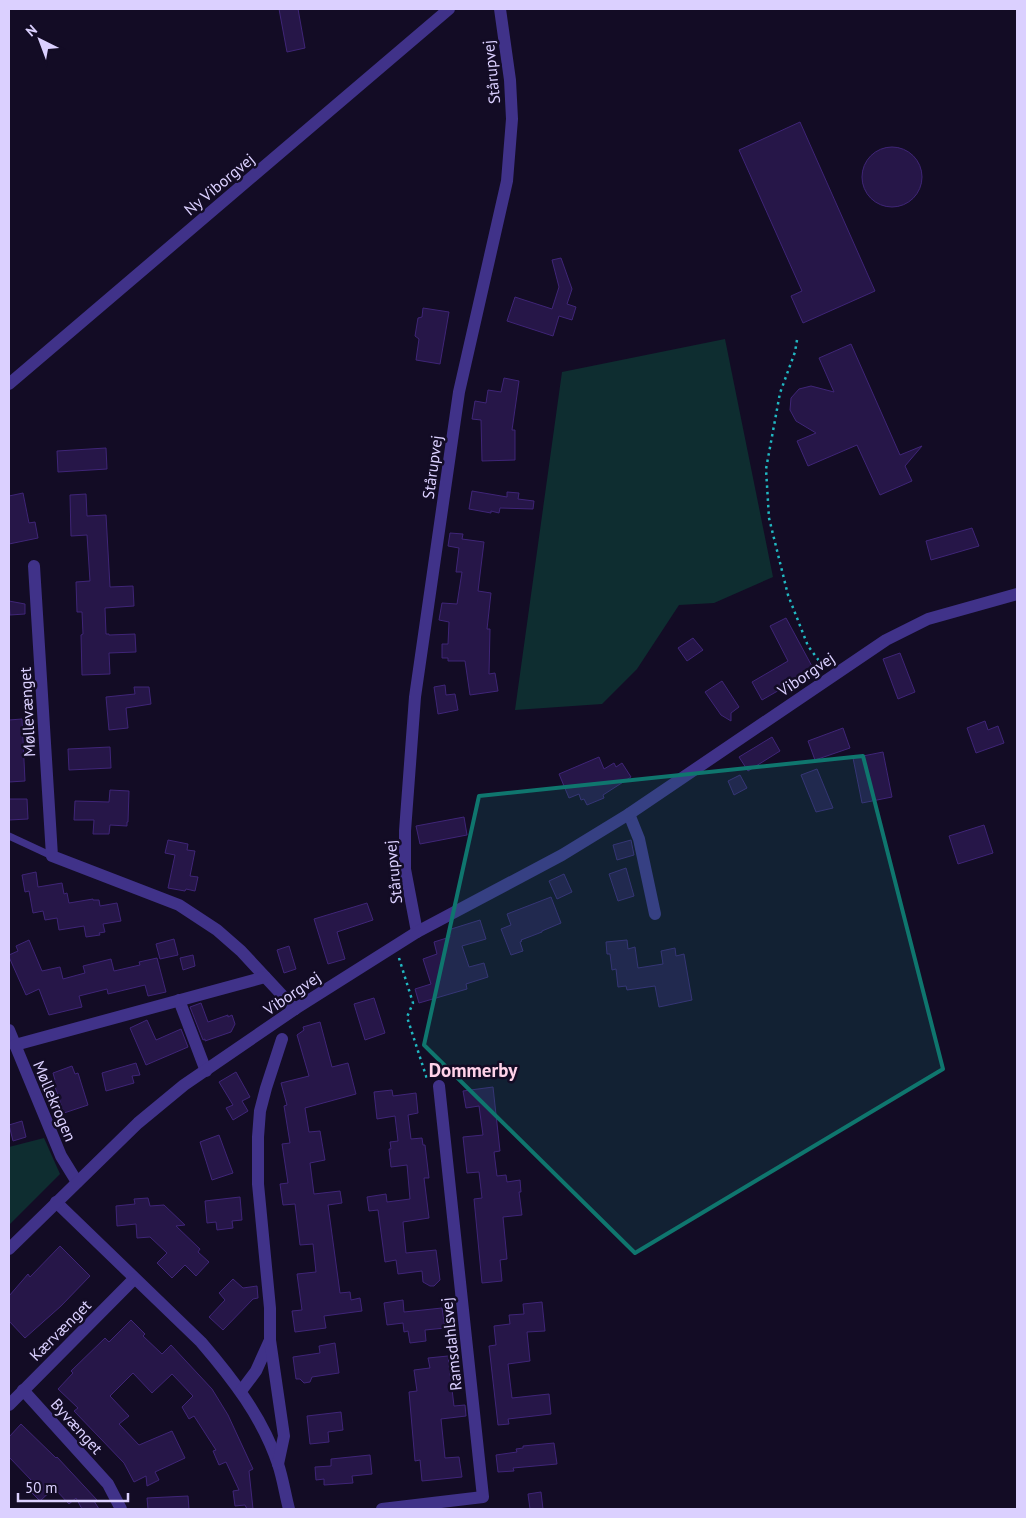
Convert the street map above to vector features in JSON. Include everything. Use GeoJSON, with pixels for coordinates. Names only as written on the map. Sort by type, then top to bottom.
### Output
{"type":"FeatureCollection","features":[{"type":"Feature","properties":{"kind":"street","name":"Ny Viborgvej"},"geometry":{"type":"LineString","coordinates":[[9,384],[449,9]]}},
{"type":"Feature","properties":{"kind":"street","name":"Stårupvej"},"geometry":{"type":"LineString","coordinates":[[417,932],[405,869],[405,831],[415,697],[459,392],[506,181],[511,112],[510,80],[501,14]]}},
{"type":"Feature","properties":{"kind":"street","name":"Møllevænget"},"geometry":{"type":"LineString","coordinates":[[34,566],[52,856]]}},
{"type":"Feature","properties":{"kind":"street","name":"Viborgvej"},"geometry":{"type":"LineString","coordinates":[[9,1249],[138,1123],[184,1085],[295,1010],[417,932],[562,855],[629,814],[886,640],[928,619],[1017,594]]}},
{"type":"Feature","properties":{"kind":"street"},"geometry":{"type":"LineString","coordinates":[[629,814],[639,840],[655,914]]}},
{"type":"Feature","properties":{"kind":"street"},"geometry":{"type":"LineString","coordinates":[[52,856],[179,905],[217,930],[241,951],[295,1010]]}},
{"type":"Feature","properties":{"kind":"street"},"geometry":{"type":"LineString","coordinates":[[15,1045],[265,977]]}},
{"type":"Feature","properties":{"kind":"street"},"geometry":{"type":"LineString","coordinates":[[179,1000],[206,1071]]}},
{"type":"Feature","properties":{"kind":"street","name":"Møllekrogen"},"geometry":{"type":"LineString","coordinates":[[9,1030],[61,1156],[77,1182]]}},
{"type":"Feature","properties":{"kind":"street"},"geometry":{"type":"LineString","coordinates":[[278,1464],[284,1436],[270,1340],[270,1308],[258,1184],[258,1138],[260,1111],[282,1039]]}},
{"type":"Feature","properties":{"kind":"street","name":"Ramsdahlsvej"},"geometry":{"type":"LineString","coordinates":[[382,1509],[483,1497],[439,1086]]}},
{"type":"Feature","properties":{"kind":"street"},"geometry":{"type":"LineString","coordinates":[[56,1202],[201,1342],[241,1392],[260,1423],[278,1464],[289,1509]]}},
{"type":"Feature","properties":{"kind":"street","name":"Kærvænget"},"geometry":{"type":"LineString","coordinates":[[9,1405],[134,1279]]}},
{"type":"Feature","properties":{"kind":"street"},"geometry":{"type":"LineString","coordinates":[[241,1392],[256,1371],[270,1340]]}},
{"type":"Feature","properties":{"kind":"street","name":"Byvænget"},"geometry":{"type":"LineString","coordinates":[[23,1390],[108,1484],[121,1509]]}},
{"type":"Feature","properties":{"kind":"lane"},"geometry":{"type":"LineString","coordinates":[[9,836],[52,856]]}},
{"type":"Feature","properties":{"kind":"path"},"geometry":{"type":"LineString","coordinates":[[796,340],[795,352],[780,393],[766,469],[769,518],[788,595],[808,646],[831,676]]}},
{"type":"Feature","properties":{"kind":"path"},"geometry":{"type":"LineString","coordinates":[[396,946],[413,1003],[407,1017],[427,1079],[439,1086]]}},
{"type":"Feature","properties":{"kind":"highlighted area"},"geometry":{"type":"Polygon","coordinates":[[[863,756],[943,1069],[635,1253],[424,1045],[479,796],[863,756]]]}},
{"type":"Feature","properties":{"kind":"green space"},"geometry":{"type":"Polygon","coordinates":[[[725,339],[773,577],[714,603],[679,605],[637,669],[602,704],[515,710],[562,372],[725,339]]]}},
{"type":"Feature","properties":{"kind":"green space"},"geometry":{"type":"Polygon","coordinates":[[[44,1138],[60,1174],[9,1225],[9,1147],[44,1138]]]}},
{"type":"Feature","properties":{"kind":"building"},"geometry":{"type":"Polygon","coordinates":[[[279,9],[298,9],[305,48],[287,52],[279,9]]]}},
{"type":"Feature","properties":{"kind":"building"},"geometry":{"type":"Polygon","coordinates":[[[800,122],[875,291],[803,323],[791,296],[802,291],[739,150],[800,122]]]}},
{"type":"Feature","properties":{"kind":"building"},"geometry":{"type":"Polygon","coordinates":[[[886,147],[898,147],[909,152],[917,160],[922,171],[920,189],[909,202],[898,207],[886,207],[875,202],[867,194],[862,183],[862,171],[867,160],[875,152],[886,147]]]}},
{"type":"Feature","properties":{"kind":"building"},"geometry":{"type":"Polygon","coordinates":[[[561,258],[572,289],[567,304],[576,307],[572,320],[559,316],[553,336],[507,321],[515,297],[552,309],[559,287],[552,260],[561,258]]]}},
{"type":"Feature","properties":{"kind":"building"},"geometry":{"type":"Polygon","coordinates":[[[423,308],[449,312],[440,364],[416,360],[419,339],[415,336],[418,318],[422,317],[423,308]]]}},
{"type":"Feature","properties":{"kind":"building"},"geometry":{"type":"Polygon","coordinates":[[[851,344],[900,455],[922,446],[905,466],[912,481],[880,495],[857,445],[808,466],[797,441],[816,433],[796,421],[790,410],[791,398],[799,389],[811,386],[834,392],[819,358],[851,344]]]}},
{"type":"Feature","properties":{"kind":"building"},"geometry":{"type":"Polygon","coordinates":[[[504,378],[519,381],[512,430],[515,430],[515,460],[482,461],[481,420],[472,419],[475,401],[486,403],[488,390],[501,392],[504,378]]]}},
{"type":"Feature","properties":{"kind":"building"},"geometry":{"type":"Polygon","coordinates":[[[106,448],[107,469],[58,472],[57,451],[106,448]]]}},
{"type":"Feature","properties":{"kind":"building"},"geometry":{"type":"Polygon","coordinates":[[[472,491],[507,497],[507,492],[519,493],[518,499],[534,501],[533,509],[500,508],[499,513],[491,511],[491,513],[469,509],[472,491]]]}},
{"type":"Feature","properties":{"kind":"building"},"geometry":{"type":"Polygon","coordinates":[[[23,493],[29,523],[35,522],[38,538],[9,544],[9,496],[23,493]]]}},
{"type":"Feature","properties":{"kind":"building"},"geometry":{"type":"Polygon","coordinates":[[[86,494],[87,516],[106,515],[110,587],[133,586],[134,606],[105,608],[106,634],[135,634],[136,652],[109,653],[110,674],[82,675],[82,612],[77,612],[76,582],[90,581],[87,535],[71,536],[70,495],[86,494]]]}},
{"type":"Feature","properties":{"kind":"building"},"geometry":{"type":"Polygon","coordinates":[[[972,528],[979,546],[931,560],[926,541],[972,528]]]}},
{"type":"Feature","properties":{"kind":"building"},"geometry":{"type":"Polygon","coordinates":[[[450,533],[463,534],[462,539],[484,542],[478,591],[491,593],[487,629],[490,629],[489,674],[495,673],[498,691],[470,695],[465,661],[448,661],[448,658],[442,658],[442,644],[448,644],[449,622],[439,620],[442,603],[457,604],[462,572],[456,572],[459,548],[448,546],[450,533]]]}},
{"type":"Feature","properties":{"kind":"building"},"geometry":{"type":"Polygon","coordinates":[[[9,601],[25,604],[25,614],[10,615],[9,601]]]}},
{"type":"Feature","properties":{"kind":"building"},"geometry":{"type":"Polygon","coordinates":[[[786,618],[814,670],[762,700],[752,682],[788,661],[770,626],[786,618]]]}},
{"type":"Feature","properties":{"kind":"building"},"geometry":{"type":"Polygon","coordinates":[[[693,638],[703,650],[687,661],[678,648],[693,638]]]}},
{"type":"Feature","properties":{"kind":"building"},"geometry":{"type":"Polygon","coordinates":[[[900,653],[915,692],[898,699],[883,659],[900,653]]]}},
{"type":"Feature","properties":{"kind":"building"},"geometry":{"type":"Polygon","coordinates":[[[722,681],[739,707],[731,713],[731,721],[721,715],[705,692],[722,681]]]}},
{"type":"Feature","properties":{"kind":"building"},"geometry":{"type":"Polygon","coordinates":[[[445,685],[446,695],[455,694],[458,710],[438,714],[434,687],[445,685]]]}},
{"type":"Feature","properties":{"kind":"building"},"geometry":{"type":"Polygon","coordinates":[[[134,687],[149,687],[151,704],[126,708],[128,728],[109,730],[106,697],[135,694],[134,687]]]}},
{"type":"Feature","properties":{"kind":"building"},"geometry":{"type":"Polygon","coordinates":[[[22,719],[25,781],[9,782],[9,720],[22,719]]]}},
{"type":"Feature","properties":{"kind":"building"},"geometry":{"type":"Polygon","coordinates":[[[985,721],[988,730],[998,726],[1004,743],[976,753],[967,728],[985,721]]]}},
{"type":"Feature","properties":{"kind":"building"},"geometry":{"type":"Polygon","coordinates":[[[843,728],[850,748],[815,760],[808,741],[843,728]]]}},
{"type":"Feature","properties":{"kind":"building"},"geometry":{"type":"Polygon","coordinates":[[[772,737],[780,751],[748,771],[739,757],[772,737]]]}},
{"type":"Feature","properties":{"kind":"building"},"geometry":{"type":"Polygon","coordinates":[[[110,747],[111,768],[69,770],[68,749],[110,747]]]}},
{"type":"Feature","properties":{"kind":"building"},"geometry":{"type":"Polygon","coordinates":[[[883,752],[892,797],[862,803],[853,758],[883,752]]]}},
{"type":"Feature","properties":{"kind":"building"},"geometry":{"type":"Polygon","coordinates":[[[599,757],[604,769],[614,763],[616,767],[622,763],[631,777],[603,795],[604,798],[587,805],[584,799],[581,800],[579,794],[569,798],[559,774],[599,757]]]}},
{"type":"Feature","properties":{"kind":"building"},"geometry":{"type":"Polygon","coordinates":[[[817,769],[833,808],[816,812],[801,775],[817,769]]]}},
{"type":"Feature","properties":{"kind":"building"},"geometry":{"type":"Polygon","coordinates":[[[740,775],[747,788],[734,795],[728,781],[740,775]]]}},
{"type":"Feature","properties":{"kind":"building"},"geometry":{"type":"Polygon","coordinates":[[[110,790],[129,791],[127,826],[110,825],[109,834],[93,834],[94,820],[74,820],[75,801],[109,802],[110,790]]]}},
{"type":"Feature","properties":{"kind":"building"},"geometry":{"type":"Polygon","coordinates":[[[9,799],[27,799],[28,819],[9,820],[9,799]]]}},
{"type":"Feature","properties":{"kind":"building"},"geometry":{"type":"Polygon","coordinates":[[[464,817],[467,835],[420,844],[416,826],[464,817]]]}},
{"type":"Feature","properties":{"kind":"building"},"geometry":{"type":"Polygon","coordinates":[[[984,825],[993,853],[958,864],[949,836],[984,825]]]}},
{"type":"Feature","properties":{"kind":"building"},"geometry":{"type":"Polygon","coordinates":[[[168,840],[188,844],[187,850],[195,851],[190,876],[198,877],[195,891],[168,888],[175,855],[165,853],[168,840]]]}},
{"type":"Feature","properties":{"kind":"building"},"geometry":{"type":"Polygon","coordinates":[[[631,840],[634,855],[617,860],[613,845],[631,840]]]}},
{"type":"Feature","properties":{"kind":"building"},"geometry":{"type":"Polygon","coordinates":[[[626,868],[634,896],[618,901],[609,874],[626,868]]]}},
{"type":"Feature","properties":{"kind":"building"},"geometry":{"type":"Polygon","coordinates":[[[36,872],[38,887],[62,883],[64,894],[67,893],[69,903],[93,899],[99,900],[100,906],[117,903],[121,921],[103,924],[105,932],[99,933],[100,935],[86,937],[84,926],[59,930],[57,918],[45,920],[43,911],[33,913],[29,891],[25,892],[22,875],[36,872]]]}},
{"type":"Feature","properties":{"kind":"building"},"geometry":{"type":"Polygon","coordinates":[[[564,874],[572,892],[557,899],[549,881],[564,874]]]}},
{"type":"Feature","properties":{"kind":"building"},"geometry":{"type":"Polygon","coordinates":[[[551,897],[561,923],[521,940],[523,951],[511,955],[501,929],[511,925],[507,914],[551,897]]]}},
{"type":"Feature","properties":{"kind":"building"},"geometry":{"type":"Polygon","coordinates":[[[367,903],[373,920],[337,932],[345,959],[328,964],[314,919],[367,903]]]}},
{"type":"Feature","properties":{"kind":"building"},"geometry":{"type":"Polygon","coordinates":[[[480,920],[486,939],[462,946],[469,967],[484,963],[488,977],[466,984],[467,989],[419,1003],[415,989],[431,984],[423,959],[437,954],[434,942],[450,937],[448,930],[480,920]]]}},
{"type":"Feature","properties":{"kind":"building"},"geometry":{"type":"Polygon","coordinates":[[[174,939],[178,955],[160,959],[156,944],[174,939]]]}},
{"type":"Feature","properties":{"kind":"building"},"geometry":{"type":"Polygon","coordinates":[[[29,940],[42,971],[60,967],[63,979],[85,973],[83,966],[111,959],[114,971],[140,965],[139,962],[157,958],[166,992],[148,996],[145,985],[108,994],[107,989],[79,996],[82,1007],[49,1015],[39,989],[26,995],[9,957],[9,955],[18,951],[16,946],[29,940]]]}},
{"type":"Feature","properties":{"kind":"building"},"geometry":{"type":"Polygon","coordinates":[[[627,940],[628,949],[635,947],[638,968],[663,964],[661,951],[675,948],[676,956],[684,954],[692,1000],[659,1007],[655,986],[627,990],[626,986],[618,987],[616,969],[612,970],[610,954],[607,954],[606,942],[627,940]]]}},
{"type":"Feature","properties":{"kind":"building"},"geometry":{"type":"Polygon","coordinates":[[[289,946],[296,969],[284,973],[277,950],[289,946]]]}},
{"type":"Feature","properties":{"kind":"building"},"geometry":{"type":"Polygon","coordinates":[[[193,955],[195,966],[183,970],[180,958],[193,955]]]}},
{"type":"Feature","properties":{"kind":"building"},"geometry":{"type":"Polygon","coordinates":[[[374,998],[385,1033],[365,1040],[354,1004],[374,998]]]}},
{"type":"Feature","properties":{"kind":"building"},"geometry":{"type":"Polygon","coordinates":[[[201,1003],[208,1022],[232,1015],[235,1024],[231,1032],[205,1041],[205,1039],[203,1040],[190,1007],[201,1003]]]}},
{"type":"Feature","properties":{"kind":"building"},"geometry":{"type":"Polygon","coordinates":[[[147,1020],[156,1040],[181,1029],[188,1047],[146,1065],[130,1028],[147,1020]]]}},
{"type":"Feature","properties":{"kind":"building"},"geometry":{"type":"Polygon","coordinates":[[[320,1022],[332,1067],[348,1063],[356,1094],[305,1108],[309,1132],[320,1131],[325,1160],[310,1163],[314,1194],[340,1191],[342,1203],[328,1205],[340,1293],[350,1292],[351,1300],[360,1298],[362,1311],[324,1316],[326,1328],[295,1332],[292,1311],[302,1310],[297,1274],[316,1272],[313,1244],[300,1245],[295,1204],[283,1205],[280,1184],[288,1183],[282,1144],[290,1143],[284,1106],[287,1105],[281,1083],[309,1076],[297,1035],[304,1030],[303,1027],[320,1022]]]}},
{"type":"Feature","properties":{"kind":"building"},"geometry":{"type":"Polygon","coordinates":[[[136,1063],[140,1075],[132,1076],[134,1083],[106,1091],[102,1073],[136,1063]]]}},
{"type":"Feature","properties":{"kind":"building"},"geometry":{"type":"Polygon","coordinates":[[[72,1066],[75,1074],[78,1073],[88,1105],[64,1113],[53,1081],[55,1080],[53,1073],[72,1066]]]}},
{"type":"Feature","properties":{"kind":"building"},"geometry":{"type":"Polygon","coordinates":[[[236,1072],[250,1097],[242,1101],[248,1111],[233,1120],[226,1108],[233,1105],[219,1082],[236,1072]]]}},
{"type":"Feature","properties":{"kind":"building"},"geometry":{"type":"Polygon","coordinates":[[[493,1087],[500,1151],[494,1152],[497,1176],[506,1175],[507,1182],[520,1180],[521,1192],[519,1192],[522,1215],[503,1217],[507,1259],[500,1260],[502,1281],[482,1283],[474,1199],[482,1198],[479,1172],[467,1173],[463,1137],[483,1135],[479,1106],[466,1108],[463,1091],[493,1087]]]}},
{"type":"Feature","properties":{"kind":"building"},"geometry":{"type":"Polygon","coordinates":[[[392,1090],[393,1096],[416,1093],[418,1113],[408,1115],[411,1139],[422,1138],[423,1145],[425,1145],[429,1178],[424,1178],[429,1218],[403,1222],[406,1253],[436,1250],[440,1280],[434,1286],[423,1282],[422,1271],[398,1274],[396,1260],[385,1262],[378,1210],[369,1211],[367,1197],[386,1194],[387,1202],[410,1199],[407,1165],[391,1167],[390,1142],[398,1141],[395,1116],[377,1119],[374,1092],[392,1090]]]}},
{"type":"Feature","properties":{"kind":"building"},"geometry":{"type":"Polygon","coordinates":[[[22,1121],[26,1137],[13,1141],[9,1125],[22,1121]]]}},
{"type":"Feature","properties":{"kind":"building"},"geometry":{"type":"Polygon","coordinates":[[[219,1135],[233,1173],[212,1180],[200,1142],[219,1135]]]}},
{"type":"Feature","properties":{"kind":"building"},"geometry":{"type":"Polygon","coordinates":[[[240,1197],[242,1220],[232,1221],[233,1228],[217,1230],[216,1222],[207,1223],[205,1201],[240,1197]]]}},
{"type":"Feature","properties":{"kind":"building"},"geometry":{"type":"Polygon","coordinates":[[[148,1198],[150,1206],[164,1205],[185,1225],[176,1226],[200,1249],[198,1252],[209,1262],[196,1276],[185,1265],[172,1278],[157,1263],[167,1253],[150,1237],[137,1238],[136,1224],[117,1226],[116,1206],[135,1204],[134,1199],[148,1198]]]}},
{"type":"Feature","properties":{"kind":"building"},"geometry":{"type":"Polygon","coordinates":[[[60,1246],[90,1276],[61,1306],[25,1338],[9,1321],[9,1296],[28,1274],[30,1277],[60,1246]]]}},
{"type":"Feature","properties":{"kind":"building"},"geometry":{"type":"Polygon","coordinates":[[[233,1279],[243,1288],[257,1286],[258,1298],[253,1299],[223,1330],[209,1317],[225,1300],[219,1293],[233,1279]]]}},
{"type":"Feature","properties":{"kind":"building"},"geometry":{"type":"Polygon","coordinates":[[[403,1300],[404,1312],[442,1308],[445,1328],[425,1330],[426,1341],[410,1343],[408,1331],[404,1332],[403,1323],[387,1325],[384,1303],[403,1300]]]}},
{"type":"Feature","properties":{"kind":"building"},"geometry":{"type":"Polygon","coordinates":[[[542,1302],[545,1331],[527,1332],[530,1361],[508,1364],[512,1398],[549,1394],[551,1414],[508,1419],[509,1424],[498,1425],[489,1346],[496,1345],[494,1326],[510,1324],[509,1315],[524,1314],[523,1304],[542,1302]]]}},
{"type":"Feature","properties":{"kind":"building"},"geometry":{"type":"Polygon","coordinates":[[[131,1320],[145,1334],[143,1336],[162,1354],[171,1345],[212,1389],[228,1415],[253,1469],[249,1471],[253,1509],[247,1509],[245,1505],[235,1506],[233,1491],[239,1490],[226,1462],[219,1465],[213,1451],[216,1450],[194,1416],[189,1419],[182,1407],[193,1396],[172,1374],[152,1393],[133,1373],[110,1396],[129,1416],[119,1424],[139,1445],[172,1431],[185,1458],[155,1472],[159,1480],[147,1486],[146,1476],[134,1482],[124,1463],[74,1411],[78,1408],[58,1389],[73,1373],[71,1371],[105,1338],[109,1342],[131,1320]]]}},
{"type":"Feature","properties":{"kind":"building"},"geometry":{"type":"Polygon","coordinates":[[[335,1343],[339,1373],[312,1377],[310,1382],[304,1383],[300,1379],[296,1379],[293,1357],[320,1353],[319,1346],[335,1343]]]}},
{"type":"Feature","properties":{"kind":"building"},"geometry":{"type":"Polygon","coordinates":[[[448,1356],[454,1406],[465,1405],[466,1416],[441,1419],[445,1458],[459,1457],[462,1477],[422,1481],[420,1460],[415,1461],[409,1392],[417,1391],[414,1370],[430,1368],[428,1358],[448,1356]]]}},
{"type":"Feature","properties":{"kind":"building"},"geometry":{"type":"Polygon","coordinates":[[[341,1412],[343,1430],[328,1432],[329,1442],[310,1444],[307,1416],[341,1412]]]}},
{"type":"Feature","properties":{"kind":"building"},"geometry":{"type":"Polygon","coordinates":[[[21,1424],[57,1457],[97,1500],[94,1501],[99,1509],[82,1509],[76,1498],[69,1504],[54,1488],[40,1501],[26,1487],[32,1481],[9,1457],[9,1437],[21,1424]]]}},
{"type":"Feature","properties":{"kind":"building"},"geometry":{"type":"Polygon","coordinates":[[[554,1443],[557,1464],[513,1468],[514,1471],[498,1472],[496,1455],[517,1452],[516,1449],[523,1448],[523,1446],[554,1443]]]}},
{"type":"Feature","properties":{"kind":"building"},"geometry":{"type":"Polygon","coordinates":[[[370,1455],[372,1474],[352,1476],[353,1483],[324,1485],[324,1479],[316,1480],[315,1467],[331,1466],[331,1459],[370,1455]]]}},
{"type":"Feature","properties":{"kind":"building"},"geometry":{"type":"Polygon","coordinates":[[[541,1492],[543,1509],[530,1509],[528,1494],[541,1492]]]}},
{"type":"Feature","properties":{"kind":"building"},"geometry":{"type":"Polygon","coordinates":[[[188,1496],[189,1509],[148,1509],[147,1498],[188,1496]]]}},
{"type":"Feature","properties":{"kind":"district","name":"Dommerby"},"geometry":{"type":"Point","coordinates":[473,1070]}}]}
